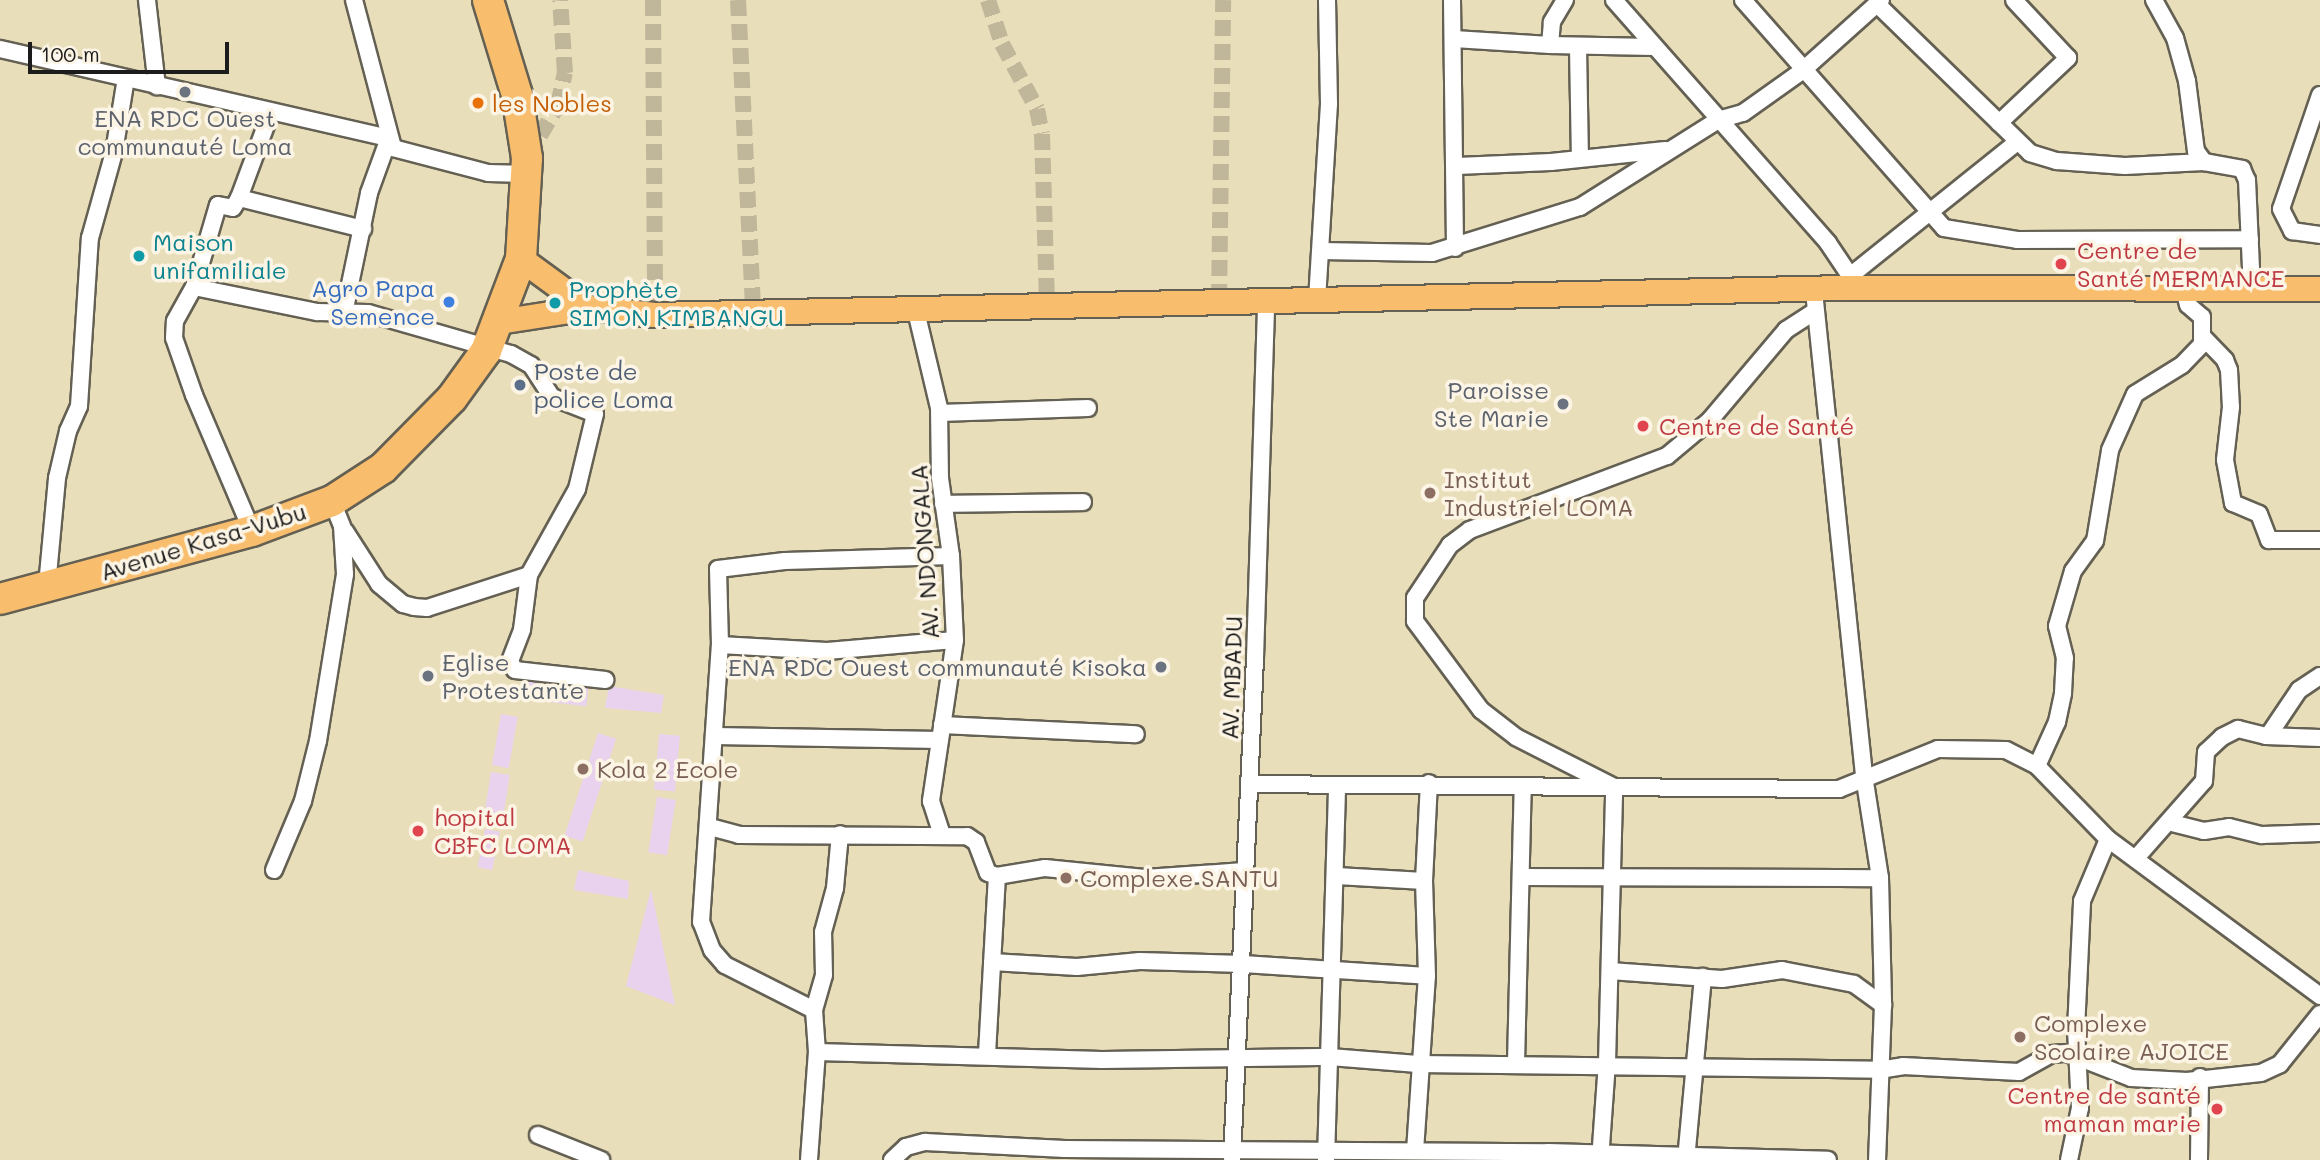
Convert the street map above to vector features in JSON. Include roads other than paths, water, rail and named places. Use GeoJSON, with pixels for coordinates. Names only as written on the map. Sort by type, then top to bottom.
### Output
{"type":"FeatureCollection","features":[{"type":"Feature","properties":{"kind":"highway","name":"Avenue Kasa-Vubu"},"geometry":{"type":"LineString","coordinates":[[0,599],[252,531],[337,513],[452,398],[486,351],[521,259],[528,174],[516,95],[488,0]]}},
{"type":"Feature","properties":{"kind":"main road"},"geometry":{"type":"LineString","coordinates":[[521,259],[588,308]]}},
{"type":"Feature","properties":{"kind":"main road"},"geometry":{"type":"LineString","coordinates":[[499,322],[588,308],[655,315],[1266,298],[1814,300],[1847,282],[2320,289]]}},
{"type":"Feature","properties":{"kind":"street"},"geometry":{"type":"LineString","coordinates":[[147,0],[157,86]]}},
{"type":"Feature","properties":{"kind":"street"},"geometry":{"type":"LineString","coordinates":[[354,0],[393,148],[475,170],[528,174]]}},
{"type":"Feature","properties":{"kind":"street"},"geometry":{"type":"LineString","coordinates":[[1317,300],[1329,104],[1327,0]]}},
{"type":"Feature","properties":{"kind":"street"},"geometry":{"type":"LineString","coordinates":[[1452,0],[1454,39],[1451,100],[1457,166],[1455,248]]}},
{"type":"Feature","properties":{"kind":"street"},"geometry":{"type":"LineString","coordinates":[[1550,45],[1552,22],[1565,0]]}},
{"type":"Feature","properties":{"kind":"street"},"geometry":{"type":"LineString","coordinates":[[1614,0],[1821,236],[1847,282],[1897,241],[1915,220],[1930,215],[2016,143]]}},
{"type":"Feature","properties":{"kind":"street"},"geometry":{"type":"LineString","coordinates":[[1743,0],[1802,71],[1944,228],[2017,240],[2250,239]]}},
{"type":"Feature","properties":{"kind":"street"},"geometry":{"type":"LineString","coordinates":[[1999,123],[2068,58],[2014,0]]}},
{"type":"Feature","properties":{"kind":"street"},"geometry":{"type":"LineString","coordinates":[[2154,0],[2175,38],[2187,81],[2196,151],[2204,162]]}},
{"type":"Feature","properties":{"kind":"street"},"geometry":{"type":"LineString","coordinates":[[1321,251],[1432,253],[1455,248],[1580,206],[1717,120],[1743,113],[1802,71],[1879,3],[2016,143],[2057,161],[2125,166],[2204,162],[2244,172],[2252,289]]}},
{"type":"Feature","properties":{"kind":"street"},"geometry":{"type":"LineString","coordinates":[[1454,39],[1578,47],[1654,47]]}},
{"type":"Feature","properties":{"kind":"street"},"geometry":{"type":"LineString","coordinates":[[1578,47],[1580,158]]}},
{"type":"Feature","properties":{"kind":"street"},"geometry":{"type":"LineString","coordinates":[[0,49],[389,138]]}},
{"type":"Feature","properties":{"kind":"street"},"geometry":{"type":"LineString","coordinates":[[47,586],[57,478],[68,431],[79,406],[90,238],[114,152],[126,79]]}},
{"type":"Feature","properties":{"kind":"street"},"geometry":{"type":"LineString","coordinates":[[2319,98],[2281,209],[2292,231],[2320,235]]}},
{"type":"Feature","properties":{"kind":"street"},"geometry":{"type":"LineString","coordinates":[[252,531],[194,395],[174,338],[180,308],[194,287],[218,205],[233,208],[239,198],[271,112]]}},
{"type":"Feature","properties":{"kind":"street"},"geometry":{"type":"LineString","coordinates":[[344,313],[363,229],[389,138]]}},
{"type":"Feature","properties":{"kind":"street"},"geometry":{"type":"LineString","coordinates":[[1457,166],[1671,149]]}},
{"type":"Feature","properties":{"kind":"street"},"geometry":{"type":"LineString","coordinates":[[239,198],[363,229]]}},
{"type":"Feature","properties":{"kind":"street"},"geometry":{"type":"LineString","coordinates":[[194,287],[344,313],[368,313],[486,351],[523,359],[552,397],[597,417],[577,489],[529,575],[511,667],[605,680]]}},
{"type":"Feature","properties":{"kind":"street"},"geometry":{"type":"LineString","coordinates":[[2037,766],[2057,722],[2063,693],[2065,658],[2057,626],[2073,571],[2095,541],[2110,450],[2135,394],[2182,365],[2202,344],[2202,317],[2188,305],[2184,289]]}},
{"type":"Feature","properties":{"kind":"street","name":"AV. MBADU"},"geometry":{"type":"LineString","coordinates":[[1232,1155],[1243,964],[1244,871],[1250,784],[1266,298]]}},
{"type":"Feature","properties":{"kind":"street"},"geometry":{"type":"LineString","coordinates":[[1814,300],[1865,782],[1880,878],[1883,1005],[1877,1160]]}},
{"type":"Feature","properties":{"kind":"street"},"geometry":{"type":"LineString","coordinates":[[1614,787],[1516,737],[1481,710],[1415,621],[1415,598],[1450,545],[1470,530],[1667,456],[1713,417],[1814,300]]}},
{"type":"Feature","properties":{"kind":"street","name":"AV. NDONGALA"},"geometry":{"type":"LineString","coordinates":[[915,307],[940,413],[943,503],[951,556],[955,640],[931,810],[942,835]]}},
{"type":"Feature","properties":{"kind":"street"},"geometry":{"type":"LineString","coordinates":[[2203,337],[2225,360],[2229,370],[2231,407],[2225,460],[2233,503],[2259,514],[2269,540],[2320,540]]}},
{"type":"Feature","properties":{"kind":"street"},"geometry":{"type":"LineString","coordinates":[[940,413],[1088,408]]}},
{"type":"Feature","properties":{"kind":"street"},"geometry":{"type":"LineString","coordinates":[[943,503],[1083,502]]}},
{"type":"Feature","properties":{"kind":"street"},"geometry":{"type":"LineString","coordinates":[[337,513],[369,573],[403,604],[427,608],[529,575]]}},
{"type":"Feature","properties":{"kind":"street"},"geometry":{"type":"LineString","coordinates":[[274,870],[303,801],[318,741],[345,574],[337,513]]}},
{"type":"Feature","properties":{"kind":"street"},"geometry":{"type":"LineString","coordinates":[[814,1010],[737,973],[712,950],[701,922],[710,827],[720,645],[718,569],[785,561],[951,556]]}},
{"type":"Feature","properties":{"kind":"street"},"geometry":{"type":"LineString","coordinates":[[720,645],[827,651],[955,640]]}},
{"type":"Feature","properties":{"kind":"street"},"geometry":{"type":"LineString","coordinates":[[2270,733],[2299,690],[2320,677]]}},
{"type":"Feature","properties":{"kind":"street"},"geometry":{"type":"LineString","coordinates":[[2136,859],[2206,778],[2204,761],[2208,748],[2238,729],[2320,737]]}},
{"type":"Feature","properties":{"kind":"street"},"geometry":{"type":"LineString","coordinates":[[715,736],[941,732],[1136,734]]}},
{"type":"Feature","properties":{"kind":"street"},"geometry":{"type":"LineString","coordinates":[[1250,784],[1429,783],[1839,789],[1865,782],[1890,765],[1938,749],[2006,750],[2037,766],[2108,839],[2320,996]]}},
{"type":"Feature","properties":{"kind":"street"},"geometry":{"type":"LineString","coordinates":[[1415,1151],[1418,1063],[1427,976],[1424,881],[1429,783]]}},
{"type":"Feature","properties":{"kind":"street"},"geometry":{"type":"LineString","coordinates":[[1326,1156],[1337,876],[1337,785]]}},
{"type":"Feature","properties":{"kind":"street"},"geometry":{"type":"LineString","coordinates":[[1516,1063],[1523,786]]}},
{"type":"Feature","properties":{"kind":"street"},"geometry":{"type":"LineString","coordinates":[[1600,1157],[1607,1063],[1614,787]]}},
{"type":"Feature","properties":{"kind":"street"},"geometry":{"type":"LineString","coordinates":[[2168,822],[2204,831],[2229,827],[2262,835],[2320,834]]}},
{"type":"Feature","properties":{"kind":"street"},"geometry":{"type":"LineString","coordinates":[[710,827],[738,835],[942,835],[974,838],[988,873],[997,876],[1045,868],[1145,878],[1244,871]]}},
{"type":"Feature","properties":{"kind":"street"},"geometry":{"type":"LineString","coordinates":[[809,1160],[817,1052],[814,1010],[824,975],[823,932],[835,888],[840,834]]}},
{"type":"Feature","properties":{"kind":"street"},"geometry":{"type":"LineString","coordinates":[[2070,1160],[2080,1108],[2078,1055],[2082,901],[2108,839]]}},
{"type":"Feature","properties":{"kind":"street"},"geometry":{"type":"LineString","coordinates":[[987,1054],[997,876]]}},
{"type":"Feature","properties":{"kind":"street"},"geometry":{"type":"LineString","coordinates":[[1337,876],[1424,881]]}},
{"type":"Feature","properties":{"kind":"street"},"geometry":{"type":"LineString","coordinates":[[1521,877],[1612,880],[1880,878]]}},
{"type":"Feature","properties":{"kind":"street"},"geometry":{"type":"LineString","coordinates":[[992,962],[1077,967],[1140,961],[1243,964],[1427,976]]}},
{"type":"Feature","properties":{"kind":"street"},"geometry":{"type":"LineString","coordinates":[[1610,971],[1703,977],[1782,970],[1854,984],[1883,1005]]}},
{"type":"Feature","properties":{"kind":"street"},"geometry":{"type":"LineString","coordinates":[[1686,1158],[1703,977]]}},
{"type":"Feature","properties":{"kind":"street"},"geometry":{"type":"LineString","coordinates":[[817,1052],[987,1054],[1102,1060],[1330,1056],[1418,1063],[1607,1063],[1880,1070],[1903,1066],[2019,1072],[2051,1054],[2078,1055],[2131,1078],[2186,1081],[2200,1077],[2261,1073],[2280,1064],[2320,1014]]}},
{"type":"Feature","properties":{"kind":"street"},"geometry":{"type":"LineString","coordinates":[[2199,1160],[2200,1077]]}},
{"type":"Feature","properties":{"kind":"street"},"geometry":{"type":"LineString","coordinates":[[538,1135],[601,1160]]}},
{"type":"Feature","properties":{"kind":"street"},"geometry":{"type":"LineString","coordinates":[[892,1160],[906,1147],[925,1142],[1064,1155],[1326,1156],[1415,1151],[1828,1160]]}},
{"type":"Feature","properties":{"kind":"tunnel"},"geometry":{"type":"LineString","coordinates":[[528,156],[558,105],[565,73],[560,0]]}},
{"type":"Feature","properties":{"kind":"tunnel"},"geometry":{"type":"LineString","coordinates":[[653,0],[655,315]]}},
{"type":"Feature","properties":{"kind":"tunnel"},"geometry":{"type":"LineString","coordinates":[[738,0],[753,312]]}},
{"type":"Feature","properties":{"kind":"tunnel"},"geometry":{"type":"LineString","coordinates":[[988,0],[1002,44],[1037,109],[1042,134],[1047,303]]}},
{"type":"Feature","properties":{"kind":"tunnel"},"geometry":{"type":"LineString","coordinates":[[1219,300],[1223,0]]}},
{"type":"Feature","properties":{"kind":"place","name":"ENA RDC Ouest communauté Loma"},"geometry":{"type":"Point","coordinates":[185,92]}},
{"type":"Feature","properties":{"kind":"place","name":"les Nobles"},"geometry":{"type":"Point","coordinates":[478,103]}},
{"type":"Feature","properties":{"kind":"place","name":"Maison unifamiliale"},"geometry":{"type":"Point","coordinates":[139,256]}},
{"type":"Feature","properties":{"kind":"place","name":"Centre de Santé MERMANCE"},"geometry":{"type":"Point","coordinates":[2061,264]}},
{"type":"Feature","properties":{"kind":"place","name":"Agro Papa Semence"},"geometry":{"type":"Point","coordinates":[449,302]}},
{"type":"Feature","properties":{"kind":"place","name":"Prophète SIMON KIMBANGU"},"geometry":{"type":"Point","coordinates":[555,303]}},
{"type":"Feature","properties":{"kind":"place","name":"Poste de police Loma"},"geometry":{"type":"Point","coordinates":[520,385]}},
{"type":"Feature","properties":{"kind":"place","name":"Paroisse Ste Marie"},"geometry":{"type":"Point","coordinates":[1563,404]}},
{"type":"Feature","properties":{"kind":"place","name":"Centre de Santé"},"geometry":{"type":"Point","coordinates":[1643,426]}},
{"type":"Feature","properties":{"kind":"place","name":"Institut Industriel LOMA"},"geometry":{"type":"Point","coordinates":[1430,493]}},
{"type":"Feature","properties":{"kind":"place","name":"ENA RDC Ouest communauté Kisoka"},"geometry":{"type":"Point","coordinates":[1161,667]}},
{"type":"Feature","properties":{"kind":"place","name":"Eglise Protestante"},"geometry":{"type":"Point","coordinates":[428,676]}},
{"type":"Feature","properties":{"kind":"place","name":"Kola 2 Ecole"},"geometry":{"type":"Point","coordinates":[583,769]}},
{"type":"Feature","properties":{"kind":"place","name":"hopital CBFC LOMA"},"geometry":{"type":"Point","coordinates":[418,831]}},
{"type":"Feature","properties":{"kind":"place","name":"Complexe SANTU"},"geometry":{"type":"Point","coordinates":[1066,878]}},
{"type":"Feature","properties":{"kind":"place","name":"Complexe Scolaire AJOICE"},"geometry":{"type":"Point","coordinates":[2020,1037]}},
{"type":"Feature","properties":{"kind":"place","name":"Centre de santé maman marie"},"geometry":{"type":"Point","coordinates":[2217,1109]}}]}
